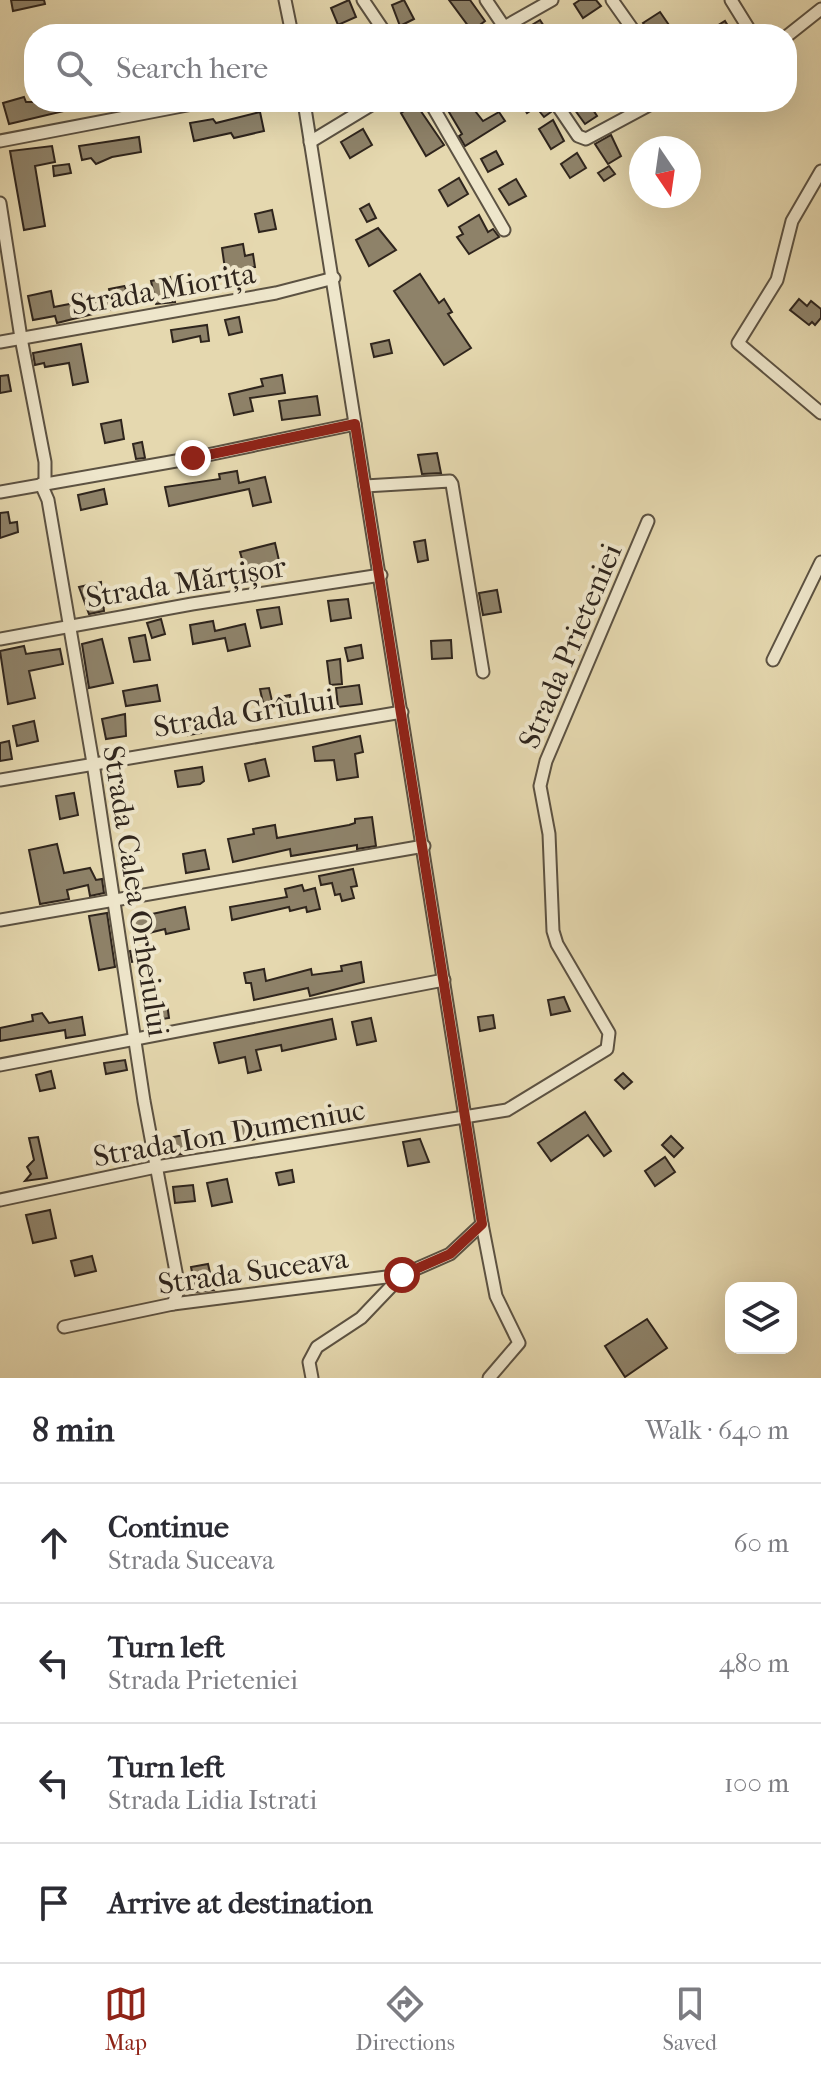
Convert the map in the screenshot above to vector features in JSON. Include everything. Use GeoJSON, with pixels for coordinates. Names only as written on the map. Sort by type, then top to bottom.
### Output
{"type":"FeatureCollection","features":[{"type":"Feature","properties":{"kind":"street"},"geometry":{"type":"LineString","coordinates":[[285,0],[290,24]]}},
{"type":"Feature","properties":{"kind":"street"},"geometry":{"type":"LineString","coordinates":[[363,0],[379,24]]}},
{"type":"Feature","properties":{"kind":"street"},"geometry":{"type":"LineString","coordinates":[[486,0],[503,24]]}},
{"type":"Feature","properties":{"kind":"street"},"geometry":{"type":"LineString","coordinates":[[516,24],[552,0]]}},
{"type":"Feature","properties":{"kind":"street"},"geometry":{"type":"LineString","coordinates":[[612,0],[629,24]]}},
{"type":"Feature","properties":{"kind":"street"},"geometry":{"type":"LineString","coordinates":[[731,0],[746,24]]}},
{"type":"Feature","properties":{"kind":"street"},"geometry":{"type":"LineString","coordinates":[[797,29],[820,13]]}},
{"type":"Feature","properties":{"kind":"street"},"geometry":{"type":"LineString","coordinates":[[0,141],[151,112]]}},
{"type":"Feature","properties":{"kind":"street"},"geometry":{"type":"LineString","coordinates":[[306,112],[482,1224],[496,1296],[519,1343],[489,1378]]}},
{"type":"Feature","properties":{"kind":"street"},"geometry":{"type":"LineString","coordinates":[[310,142],[360,112]]}},
{"type":"Feature","properties":{"kind":"street"},"geometry":{"type":"LineString","coordinates":[[436,112],[504,230]]}},
{"type":"Feature","properties":{"kind":"street"},"geometry":{"type":"LineString","coordinates":[[562,112],[582,138],[591,137],[637,112]]}},
{"type":"Feature","properties":{"kind":"street"},"geometry":{"type":"LineString","coordinates":[[821,171],[792,221],[777,280],[738,343],[821,413]]}},
{"type":"Feature","properties":{"kind":"street","name":"Strada Calea Orheiului"},"geometry":{"type":"LineString","coordinates":[[0,203],[21,338],[45,462],[43,484],[93,763],[156,1167],[179,1288],[173,1304]]}},
{"type":"Feature","properties":{"kind":"street","name":"Strada Miorița"},"geometry":{"type":"LineString","coordinates":[[0,342],[276,293],[334,278]]}},
{"type":"Feature","properties":{"kind":"street"},"geometry":{"type":"LineString","coordinates":[[0,492],[355,424]]}},
{"type":"Feature","properties":{"kind":"street"},"geometry":{"type":"LineString","coordinates":[[365,486],[450,481],[452,484],[483,672]]}},
{"type":"Feature","properties":{"kind":"street","name":"Strada Prieteniei"},"geometry":{"type":"LineString","coordinates":[[467,1117],[507,1110],[607,1049],[610,1043],[609,1033],[557,944],[553,931],[549,834],[540,786],[546,761],[648,521]]}},
{"type":"Feature","properties":{"kind":"street"},"geometry":{"type":"LineString","coordinates":[[773,660],[821,562]]}},
{"type":"Feature","properties":{"kind":"street","name":"Strada Mărțișor"},"geometry":{"type":"LineString","coordinates":[[0,639],[68,625],[381,575]]}},
{"type":"Feature","properties":{"kind":"street","name":"Strada Grîului"},"geometry":{"type":"LineString","coordinates":[[0,780],[402,712]]}},
{"type":"Feature","properties":{"kind":"street"},"geometry":{"type":"LineString","coordinates":[[0,920],[424,846]]}},
{"type":"Feature","properties":{"kind":"street"},"geometry":{"type":"LineString","coordinates":[[0,1065],[444,980]]}},
{"type":"Feature","properties":{"kind":"street","name":"Strada Ion Dumeniuc"},"geometry":{"type":"LineString","coordinates":[[0,1200],[156,1167],[467,1117]]}},
{"type":"Feature","properties":{"kind":"street","name":"Strada Suceava"},"geometry":{"type":"LineString","coordinates":[[64,1327],[173,1304],[402,1275],[450,1254],[482,1224]]}},
{"type":"Feature","properties":{"kind":"street"},"geometry":{"type":"LineString","coordinates":[[312,1378],[309,1362],[317,1347],[361,1318],[402,1275]]}},
{"type":"Feature","properties":{"kind":"building"},"geometry":{"type":"Polygon","coordinates":[[[11,0],[44,0],[45,4],[13,11],[11,0]]]}},
{"type":"Feature","properties":{"kind":"building"},"geometry":{"type":"Polygon","coordinates":[[[349,0],[356,17],[338,24],[331,8],[349,0]]]}},
{"type":"Feature","properties":{"kind":"building"},"geometry":{"type":"Polygon","coordinates":[[[404,0],[414,19],[399,24],[392,5],[404,0]]]}},
{"type":"Feature","properties":{"kind":"building"},"geometry":{"type":"Polygon","coordinates":[[[449,0],[470,0],[485,21],[467,24],[449,0]]]}},
{"type":"Feature","properties":{"kind":"building"},"geometry":{"type":"Polygon","coordinates":[[[580,0],[596,0],[601,6],[583,18],[574,4],[580,0]]]}},
{"type":"Feature","properties":{"kind":"building"},"geometry":{"type":"Polygon","coordinates":[[[660,12],[668,24],[644,24],[660,12]]]}},
{"type":"Feature","properties":{"kind":"building"},"geometry":{"type":"Polygon","coordinates":[[[24,97],[24,112],[60,112],[9,124],[3,103],[24,97]]]}},
{"type":"Feature","properties":{"kind":"building"},"geometry":{"type":"Polygon","coordinates":[[[260,112],[264,131],[234,138],[231,133],[194,141],[190,123],[213,119],[216,123],[260,112]]]}},
{"type":"Feature","properties":{"kind":"building"},"geometry":{"type":"Polygon","coordinates":[[[421,112],[444,145],[426,156],[401,113],[421,112]]]}},
{"type":"Feature","properties":{"kind":"building"},"geometry":{"type":"Polygon","coordinates":[[[449,112],[476,112],[483,121],[499,112],[505,121],[465,146],[459,136],[462,134],[449,112]]]}},
{"type":"Feature","properties":{"kind":"building"},"geometry":{"type":"Polygon","coordinates":[[[576,112],[594,112],[597,116],[585,124],[576,112]]]}},
{"type":"Feature","properties":{"kind":"building"},"geometry":{"type":"Polygon","coordinates":[[[553,120],[564,141],[551,149],[539,129],[553,120]]]}},
{"type":"Feature","properties":{"kind":"building"},"geometry":{"type":"Polygon","coordinates":[[[363,129],[372,145],[350,158],[341,142],[363,129]]]}},
{"type":"Feature","properties":{"kind":"building"},"geometry":{"type":"Polygon","coordinates":[[[611,135],[621,156],[608,164],[595,144],[611,135]]]}},
{"type":"Feature","properties":{"kind":"building"},"geometry":{"type":"Polygon","coordinates":[[[139,137],[141,152],[112,157],[96,164],[91,158],[82,160],[79,146],[139,137]]]}},
{"type":"Feature","properties":{"kind":"building"},"geometry":{"type":"Polygon","coordinates":[[[52,146],[55,162],[35,166],[45,226],[24,230],[10,151],[52,146]]]}},
{"type":"Feature","properties":{"kind":"building"},"geometry":{"type":"Polygon","coordinates":[[[496,151],[503,164],[488,172],[481,159],[496,151]]]}},
{"type":"Feature","properties":{"kind":"building"},"geometry":{"type":"Polygon","coordinates":[[[577,153],[586,168],[570,178],[561,164],[577,153]]]}},
{"type":"Feature","properties":{"kind":"building"},"geometry":{"type":"Polygon","coordinates":[[[69,164],[71,173],[54,176],[53,166],[69,164]]]}},
{"type":"Feature","properties":{"kind":"building"},"geometry":{"type":"Polygon","coordinates":[[[609,166],[615,174],[604,181],[598,173],[609,166]]]}},
{"type":"Feature","properties":{"kind":"building"},"geometry":{"type":"Polygon","coordinates":[[[459,178],[468,194],[448,206],[439,190],[459,178]]]}},
{"type":"Feature","properties":{"kind":"building"},"geometry":{"type":"Polygon","coordinates":[[[516,179],[526,196],[509,205],[499,189],[516,179]]]}},
{"type":"Feature","properties":{"kind":"building"},"geometry":{"type":"Polygon","coordinates":[[[369,204],[376,218],[367,222],[360,209],[369,204]]]}},
{"type":"Feature","properties":{"kind":"building"},"geometry":{"type":"Polygon","coordinates":[[[272,210],[276,229],[259,232],[255,214],[272,210]]]}},
{"type":"Feature","properties":{"kind":"building"},"geometry":{"type":"Polygon","coordinates":[[[479,215],[488,232],[493,229],[499,237],[469,254],[457,237],[463,234],[459,227],[479,215]]]}},
{"type":"Feature","properties":{"kind":"building"},"geometry":{"type":"Polygon","coordinates":[[[378,228],[396,250],[369,266],[356,240],[378,228]]]}},
{"type":"Feature","properties":{"kind":"building"},"geometry":{"type":"Polygon","coordinates":[[[243,244],[245,256],[253,254],[255,267],[246,268],[249,279],[227,283],[222,248],[243,244]]]}},
{"type":"Feature","properties":{"kind":"building"},"geometry":{"type":"Polygon","coordinates":[[[420,274],[439,303],[444,299],[452,312],[448,314],[471,348],[444,365],[394,291],[420,274]]]}},
{"type":"Feature","properties":{"kind":"building"},"geometry":{"type":"Polygon","coordinates":[[[170,277],[175,302],[156,304],[151,281],[170,277]]]}},
{"type":"Feature","properties":{"kind":"building"},"geometry":{"type":"Polygon","coordinates":[[[125,286],[129,305],[57,323],[55,316],[33,320],[28,296],[51,291],[54,307],[110,296],[109,289],[125,286]]]}},
{"type":"Feature","properties":{"kind":"building"},"geometry":{"type":"Polygon","coordinates":[[[799,299],[807,306],[811,301],[821,309],[821,318],[815,325],[812,322],[809,325],[790,310],[799,299]]]}},
{"type":"Feature","properties":{"kind":"building"},"geometry":{"type":"Polygon","coordinates":[[[239,317],[242,332],[229,335],[225,320],[239,317]]]}},
{"type":"Feature","properties":{"kind":"building"},"geometry":{"type":"Polygon","coordinates":[[[207,325],[209,341],[201,342],[200,336],[173,342],[171,330],[207,325]]]}},
{"type":"Feature","properties":{"kind":"building"},"geometry":{"type":"Polygon","coordinates":[[[389,340],[392,353],[374,357],[371,344],[389,340]]]}},
{"type":"Feature","properties":{"kind":"building"},"geometry":{"type":"Polygon","coordinates":[[[81,344],[88,382],[73,385],[69,363],[45,367],[44,363],[35,365],[33,353],[81,344]]]}},
{"type":"Feature","properties":{"kind":"building"},"geometry":{"type":"Polygon","coordinates":[[[8,375],[11,391],[0,393],[0,376],[8,375]]]}},
{"type":"Feature","properties":{"kind":"building"},"geometry":{"type":"Polygon","coordinates":[[[282,375],[285,393],[250,398],[253,411],[234,415],[229,394],[263,386],[261,379],[282,375]]]}},
{"type":"Feature","properties":{"kind":"building"},"geometry":{"type":"Polygon","coordinates":[[[317,396],[320,415],[282,420],[279,401],[317,396]]]}},
{"type":"Feature","properties":{"kind":"building"},"geometry":{"type":"Polygon","coordinates":[[[121,420],[124,439],[105,443],[101,424],[121,420]]]}},
{"type":"Feature","properties":{"kind":"building"},"geometry":{"type":"Polygon","coordinates":[[[142,442],[145,458],[136,459],[133,444],[142,442]]]}},
{"type":"Feature","properties":{"kind":"building"},"geometry":{"type":"Polygon","coordinates":[[[437,453],[441,473],[422,474],[418,455],[437,453]]]}},
{"type":"Feature","properties":{"kind":"building"},"geometry":{"type":"Polygon","coordinates":[[[237,471],[239,483],[265,477],[271,502],[253,506],[249,489],[169,506],[165,487],[220,479],[219,474],[237,471]]]}},
{"type":"Feature","properties":{"kind":"building"},"geometry":{"type":"Polygon","coordinates":[[[104,489],[107,504],[81,510],[78,495],[104,489]]]}},
{"type":"Feature","properties":{"kind":"building"},"geometry":{"type":"Polygon","coordinates":[[[8,512],[10,523],[17,522],[18,532],[0,538],[0,513],[8,512]]]}},
{"type":"Feature","properties":{"kind":"building"},"geometry":{"type":"Polygon","coordinates":[[[425,540],[428,560],[418,562],[414,542],[425,540]]]}},
{"type":"Feature","properties":{"kind":"building"},"geometry":{"type":"Polygon","coordinates":[[[275,543],[280,565],[246,573],[240,552],[275,543]]]}},
{"type":"Feature","properties":{"kind":"building"},"geometry":{"type":"Polygon","coordinates":[[[101,582],[104,611],[89,614],[79,587],[101,582]]]}},
{"type":"Feature","properties":{"kind":"building"},"geometry":{"type":"Polygon","coordinates":[[[497,590],[501,612],[483,615],[479,593],[497,590]]]}},
{"type":"Feature","properties":{"kind":"building"},"geometry":{"type":"Polygon","coordinates":[[[348,599],[351,618],[331,621],[328,601],[348,599]]]}},
{"type":"Feature","properties":{"kind":"building"},"geometry":{"type":"Polygon","coordinates":[[[279,607],[282,624],[261,628],[257,610],[279,607]]]}},
{"type":"Feature","properties":{"kind":"building"},"geometry":{"type":"Polygon","coordinates":[[[161,619],[165,634],[152,638],[147,623],[161,619]]]}},
{"type":"Feature","properties":{"kind":"building"},"geometry":{"type":"Polygon","coordinates":[[[213,621],[215,631],[245,624],[250,646],[228,651],[225,638],[193,644],[190,625],[213,621]]]}},
{"type":"Feature","properties":{"kind":"building"},"geometry":{"type":"Polygon","coordinates":[[[145,635],[150,660],[134,662],[129,638],[145,635]]]}},
{"type":"Feature","properties":{"kind":"building"},"geometry":{"type":"Polygon","coordinates":[[[102,639],[113,683],[89,688],[82,644],[102,639]]]}},
{"type":"Feature","properties":{"kind":"building"},"geometry":{"type":"Polygon","coordinates":[[[451,640],[452,658],[432,659],[431,641],[451,640]]]}},
{"type":"Feature","properties":{"kind":"building"},"geometry":{"type":"Polygon","coordinates":[[[361,645],[363,658],[348,661],[345,648],[361,645]]]}},
{"type":"Feature","properties":{"kind":"building"},"geometry":{"type":"Polygon","coordinates":[[[24,646],[26,654],[60,649],[63,664],[29,671],[35,698],[8,704],[0,651],[24,646]]]}},
{"type":"Feature","properties":{"kind":"building"},"geometry":{"type":"Polygon","coordinates":[[[340,659],[342,684],[330,685],[327,661],[340,659]]]}},
{"type":"Feature","properties":{"kind":"building"},"geometry":{"type":"Polygon","coordinates":[[[157,685],[160,701],[126,706],[123,691],[157,685]]]}},
{"type":"Feature","properties":{"kind":"building"},"geometry":{"type":"Polygon","coordinates":[[[359,685],[362,704],[338,707],[336,688],[359,685]]]}},
{"type":"Feature","properties":{"kind":"building"},"geometry":{"type":"Polygon","coordinates":[[[269,688],[272,701],[263,703],[260,689],[269,688]]]}},
{"type":"Feature","properties":{"kind":"building"},"geometry":{"type":"Polygon","coordinates":[[[290,695],[293,713],[278,716],[275,698],[290,695]]]}},
{"type":"Feature","properties":{"kind":"building"},"geometry":{"type":"Polygon","coordinates":[[[125,714],[126,736],[106,739],[102,719],[125,714]]]}},
{"type":"Feature","properties":{"kind":"building"},"geometry":{"type":"Polygon","coordinates":[[[197,716],[201,733],[188,735],[185,718],[197,716]]]}},
{"type":"Feature","properties":{"kind":"building"},"geometry":{"type":"Polygon","coordinates":[[[34,721],[38,741],[17,746],[13,726],[34,721]]]}},
{"type":"Feature","properties":{"kind":"building"},"geometry":{"type":"Polygon","coordinates":[[[360,736],[363,752],[355,754],[358,777],[337,780],[334,760],[315,761],[313,747],[360,736]]]}},
{"type":"Feature","properties":{"kind":"building"},"geometry":{"type":"Polygon","coordinates":[[[9,741],[12,759],[0,761],[0,743],[9,741]]]}},
{"type":"Feature","properties":{"kind":"building"},"geometry":{"type":"Polygon","coordinates":[[[265,759],[269,776],[249,781],[245,764],[265,759]]]}},
{"type":"Feature","properties":{"kind":"building"},"geometry":{"type":"Polygon","coordinates":[[[202,767],[204,781],[178,787],[175,771],[202,767]]]}},
{"type":"Feature","properties":{"kind":"building"},"geometry":{"type":"Polygon","coordinates":[[[74,793],[78,815],[60,819],[56,796],[74,793]]]}},
{"type":"Feature","properties":{"kind":"building"},"geometry":{"type":"Polygon","coordinates":[[[372,817],[376,846],[357,849],[357,845],[291,856],[290,849],[233,862],[228,839],[254,834],[253,829],[275,825],[277,838],[349,825],[355,823],[355,819],[372,817]]]}},
{"type":"Feature","properties":{"kind":"building"},"geometry":{"type":"Polygon","coordinates":[[[57,844],[64,873],[90,868],[96,880],[102,879],[104,893],[90,896],[88,885],[67,890],[69,899],[40,904],[29,850],[57,844]]]}},
{"type":"Feature","properties":{"kind":"building"},"geometry":{"type":"Polygon","coordinates":[[[205,850],[209,869],[186,873],[183,854],[205,850]]]}},
{"type":"Feature","properties":{"kind":"building"},"geometry":{"type":"Polygon","coordinates":[[[353,869],[357,886],[351,887],[354,898],[342,901],[340,894],[335,895],[332,883],[321,885],[319,876],[353,869]]]}},
{"type":"Feature","properties":{"kind":"building"},"geometry":{"type":"Polygon","coordinates":[[[302,885],[304,891],[315,888],[320,909],[307,912],[306,907],[290,911],[289,907],[232,920],[230,907],[287,897],[285,889],[302,885]]]}},
{"type":"Feature","properties":{"kind":"building"},"geometry":{"type":"Polygon","coordinates":[[[185,907],[189,929],[166,934],[165,929],[137,936],[133,918],[185,907]]]}},
{"type":"Feature","properties":{"kind":"building"},"geometry":{"type":"Polygon","coordinates":[[[107,913],[115,967],[99,970],[89,916],[107,913]]]}},
{"type":"Feature","properties":{"kind":"building"},"geometry":{"type":"Polygon","coordinates":[[[146,948],[148,960],[132,962],[130,951],[146,948]]]}},
{"type":"Feature","properties":{"kind":"building"},"geometry":{"type":"Polygon","coordinates":[[[361,962],[364,982],[310,996],[308,988],[254,1000],[251,983],[246,983],[244,973],[264,969],[266,981],[311,969],[312,975],[342,971],[341,966],[361,962]]]}},
{"type":"Feature","properties":{"kind":"building"},"geometry":{"type":"Polygon","coordinates":[[[564,997],[570,1011],[551,1015],[548,1000],[564,997]]]}},
{"type":"Feature","properties":{"kind":"building"},"geometry":{"type":"Polygon","coordinates":[[[167,1003],[169,1018],[149,1021],[147,1006],[167,1003]]]}},
{"type":"Feature","properties":{"kind":"building"},"geometry":{"type":"Polygon","coordinates":[[[42,1013],[49,1023],[82,1017],[85,1035],[66,1038],[65,1030],[0,1041],[0,1028],[33,1021],[32,1015],[42,1013]]]}},
{"type":"Feature","properties":{"kind":"building"},"geometry":{"type":"Polygon","coordinates":[[[493,1015],[495,1028],[480,1031],[478,1017],[493,1015]]]}},
{"type":"Feature","properties":{"kind":"building"},"geometry":{"type":"Polygon","coordinates":[[[371,1018],[376,1041],[357,1045],[352,1022],[371,1018]]]}},
{"type":"Feature","properties":{"kind":"building"},"geometry":{"type":"Polygon","coordinates":[[[332,1019],[336,1039],[282,1051],[281,1045],[256,1050],[261,1070],[248,1073],[245,1057],[219,1063],[214,1043],[332,1019]]]}},
{"type":"Feature","properties":{"kind":"building"},"geometry":{"type":"Polygon","coordinates":[[[125,1060],[127,1070],[106,1074],[104,1063],[125,1060]]]}},
{"type":"Feature","properties":{"kind":"building"},"geometry":{"type":"Polygon","coordinates":[[[51,1071],[55,1088],[40,1091],[36,1075],[51,1071]]]}},
{"type":"Feature","properties":{"kind":"building"},"geometry":{"type":"Polygon","coordinates":[[[623,1073],[632,1082],[624,1089],[615,1080],[623,1073]]]}},
{"type":"Feature","properties":{"kind":"building"},"geometry":{"type":"Polygon","coordinates":[[[318,1111],[320,1123],[306,1126],[304,1115],[318,1111]]]}},
{"type":"Feature","properties":{"kind":"building"},"geometry":{"type":"Polygon","coordinates":[[[585,1112],[611,1151],[604,1156],[588,1135],[551,1161],[538,1143],[585,1112]]]}},
{"type":"Feature","properties":{"kind":"building"},"geometry":{"type":"Polygon","coordinates":[[[256,1122],[260,1138],[242,1142],[239,1126],[256,1122]]]}},
{"type":"Feature","properties":{"kind":"building"},"geometry":{"type":"Polygon","coordinates":[[[184,1135],[188,1153],[170,1156],[168,1138],[184,1135]]]}},
{"type":"Feature","properties":{"kind":"building"},"geometry":{"type":"Polygon","coordinates":[[[671,1136],[683,1148],[674,1157],[662,1145],[671,1136]]]}},
{"type":"Feature","properties":{"kind":"building"},"geometry":{"type":"Polygon","coordinates":[[[38,1137],[47,1178],[25,1181],[31,1174],[27,1167],[34,1160],[29,1138],[38,1137]]]}},
{"type":"Feature","properties":{"kind":"building"},"geometry":{"type":"Polygon","coordinates":[[[420,1139],[429,1162],[408,1166],[403,1142],[420,1139]]]}},
{"type":"Feature","properties":{"kind":"building"},"geometry":{"type":"Polygon","coordinates":[[[665,1157],[675,1172],[655,1186],[645,1171],[665,1157]]]}},
{"type":"Feature","properties":{"kind":"building"},"geometry":{"type":"Polygon","coordinates":[[[292,1170],[294,1182],[279,1185],[276,1173],[292,1170]]]}},
{"type":"Feature","properties":{"kind":"building"},"geometry":{"type":"Polygon","coordinates":[[[227,1179],[232,1202],[212,1206],[207,1183],[227,1179]]]}},
{"type":"Feature","properties":{"kind":"building"},"geometry":{"type":"Polygon","coordinates":[[[193,1185],[195,1201],[175,1203],[173,1187],[193,1185]]]}},
{"type":"Feature","properties":{"kind":"building"},"geometry":{"type":"Polygon","coordinates":[[[50,1210],[56,1238],[33,1243],[26,1215],[50,1210]]]}},
{"type":"Feature","properties":{"kind":"building"},"geometry":{"type":"Polygon","coordinates":[[[92,1256],[96,1271],[75,1276],[71,1261],[92,1256]]]}},
{"type":"Feature","properties":{"kind":"building"},"geometry":{"type":"Polygon","coordinates":[[[208,1264],[214,1290],[196,1292],[191,1267],[208,1264]]]}},
{"type":"Feature","properties":{"kind":"building"},"geometry":{"type":"Polygon","coordinates":[[[647,1319],[667,1348],[625,1377],[605,1346],[647,1319]]]}},
{"type":"Feature","properties":{"kind":"route"},"geometry":{"type":"LineString","coordinates":[[193,458],[355,424],[482,1224],[450,1254],[402,1275]]}}]}
